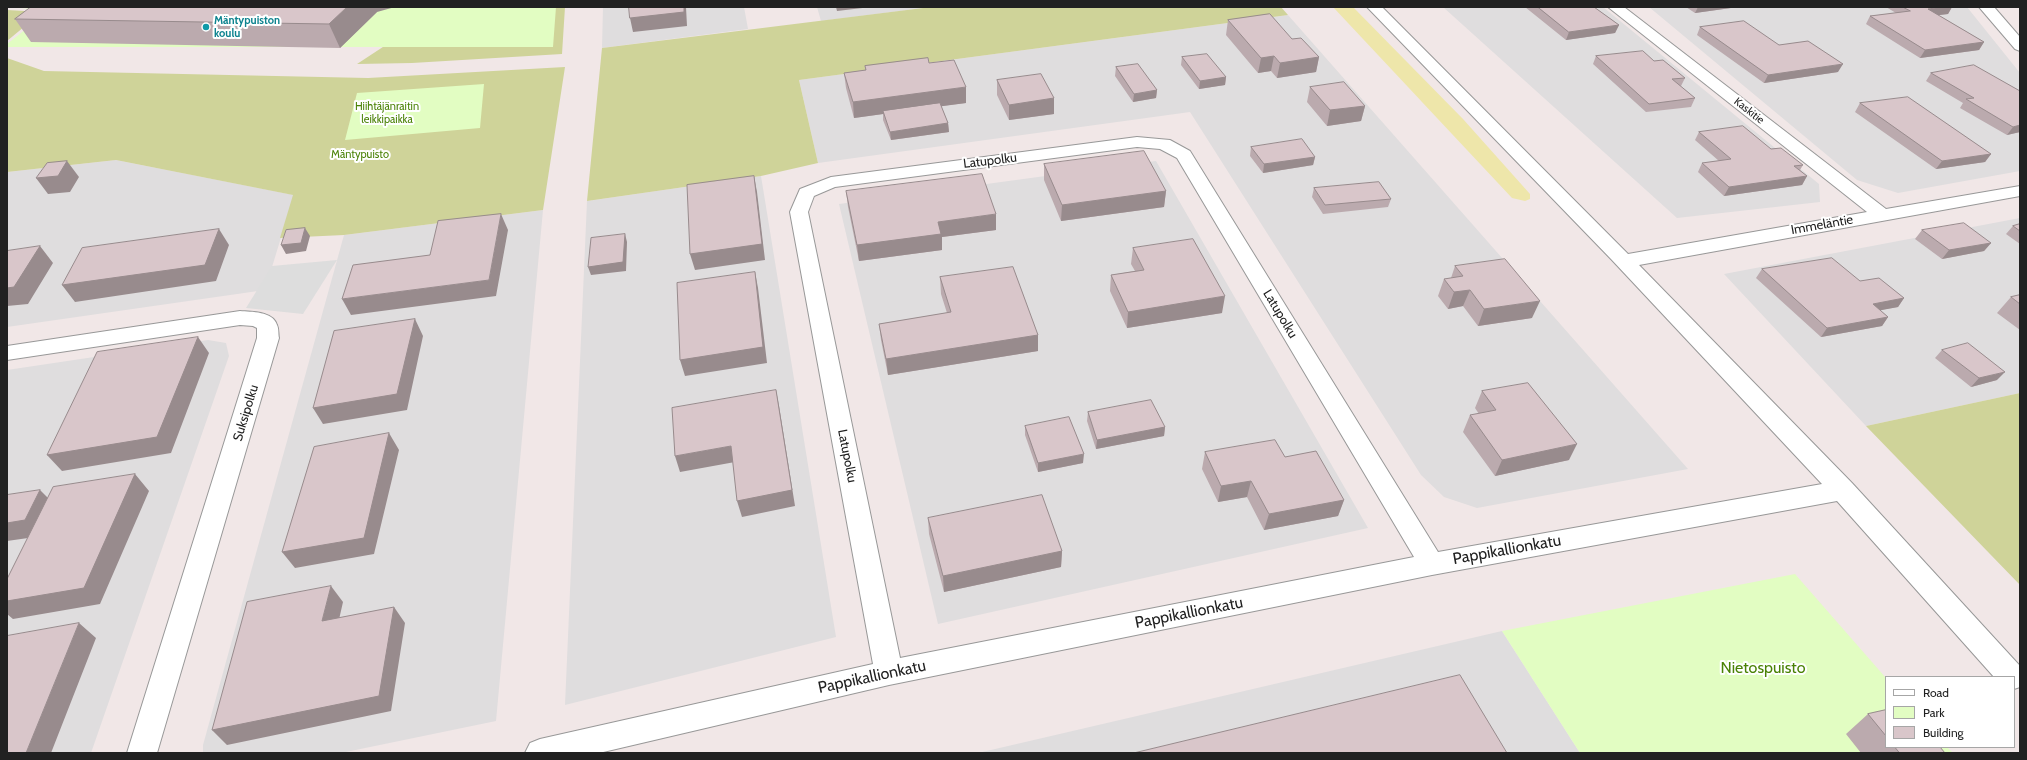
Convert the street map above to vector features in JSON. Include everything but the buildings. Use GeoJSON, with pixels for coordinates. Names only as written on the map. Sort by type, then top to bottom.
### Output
{"type":"FeatureCollection","features":[{"type":"Feature","properties":{"kind":"street"},"geometry":{"type":"LineString","coordinates":[[1374,7],[1624,260],[1843,490],[2011,676]]}},
{"type":"Feature","properties":{"kind":"street","name":"Kaskitie"},"geometry":{"type":"LineString","coordinates":[[1615,7],[1882,215]]}},
{"type":"Feature","properties":{"kind":"street"},"geometry":{"type":"LineString","coordinates":[[1986,7],[2020,46]]}},
{"type":"Feature","properties":{"kind":"street","name":"Latupolku"},"geometry":{"type":"LineString","coordinates":[[889,673],[799,212],[806,193],[831,182],[1137,142],[1164,144],[1184,155],[1432,564]]}},
{"type":"Feature","properties":{"kind":"street","name":"Immeläntie"},"geometry":{"type":"LineString","coordinates":[[1624,260],[2020,191]]}},
{"type":"Feature","properties":{"kind":"street","name":"Suksipolku"},"geometry":{"type":"LineString","coordinates":[[7,353],[240,318],[257,319],[267,325],[268,338],[142,753]]}},
{"type":"Feature","properties":{"kind":"street","name":"Pappikallionkatu"},"geometry":{"type":"LineString","coordinates":[[540,753],[889,673],[1432,564],[1843,490]]}},
{"type":"Feature","properties":{"kind":"shaded area"},"geometry":{"type":"Polygon","coordinates":[[[603,7],[744,7],[748,29],[602,48],[603,7]]]}},
{"type":"Feature","properties":{"kind":"shaded area"},"geometry":{"type":"Polygon","coordinates":[[[817,7],[931,7],[821,21],[817,7]]]}},
{"type":"Feature","properties":{"kind":"shaded area"},"geometry":{"type":"Polygon","coordinates":[[[1333,7],[1353,7],[1463,119],[1530,194],[1530,199],[1525,201],[1512,198],[1333,7]]]}},
{"type":"Feature","properties":{"kind":"shaded area"},"geometry":{"type":"Polygon","coordinates":[[[1443,7],[1603,7],[1819,184],[1820,202],[1677,218],[1443,7]]]}},
{"type":"Feature","properties":{"kind":"shaded area"},"geometry":{"type":"Polygon","coordinates":[[[1649,7],[1967,7],[2020,73],[2020,171],[1898,193],[1857,180],[1649,7]]]}},
{"type":"Feature","properties":{"kind":"shaded area"},"geometry":{"type":"Polygon","coordinates":[[[1288,15],[1688,469],[1477,508],[1444,497],[1421,475],[1190,112],[818,163],[799,80],[1288,15]]]}},
{"type":"Feature","properties":{"kind":"shaded area"},"geometry":{"type":"Polygon","coordinates":[[[116,160],[294,195],[265,290],[7,327],[7,172],[116,160]]]}},
{"type":"Feature","properties":{"kind":"shaded area"},"geometry":{"type":"Polygon","coordinates":[[[1156,161],[1368,528],[938,624],[839,204],[1156,161]]]}},
{"type":"Feature","properties":{"kind":"shaded area"},"geometry":{"type":"Polygon","coordinates":[[[761,176],[836,637],[565,705],[587,201],[761,176]]]}},
{"type":"Feature","properties":{"kind":"shaded area"},"geometry":{"type":"Polygon","coordinates":[[[543,210],[496,721],[341,753],[203,753],[203,745],[344,235],[543,210]]]}},
{"type":"Feature","properties":{"kind":"shaded area"},"geometry":{"type":"Polygon","coordinates":[[[2020,218],[2020,393],[1866,426],[1724,274],[2020,218]]]}},
{"type":"Feature","properties":{"kind":"shaded area"},"geometry":{"type":"Polygon","coordinates":[[[337,260],[303,314],[246,308],[272,266],[337,260]]]}},
{"type":"Feature","properties":{"kind":"shaded area"},"geometry":{"type":"Polygon","coordinates":[[[208,340],[226,343],[229,356],[91,753],[7,753],[7,370],[208,340]]]}},
{"type":"Feature","properties":{"kind":"shaded area"},"geometry":{"type":"Polygon","coordinates":[[[1502,631],[1580,753],[978,753],[1502,631]]]}},
{"type":"Feature","properties":{"kind":"green space"},"geometry":{"type":"Polygon","coordinates":[[[7,7],[556,7],[553,47],[7,47],[7,44],[50,10],[7,7]]]}},
{"type":"Feature","properties":{"kind":"green space"},"geometry":{"type":"Polygon","coordinates":[[[482,7],[565,7],[562,54],[412,63],[357,64],[389,43],[482,7]]]}},
{"type":"Feature","properties":{"kind":"green space"},"geometry":{"type":"Polygon","coordinates":[[[931,7],[1281,7],[1288,15],[799,80],[818,163],[761,176],[587,201],[602,48],[931,7]]]}},
{"type":"Feature","properties":{"kind":"green space"},"geometry":{"type":"Polygon","coordinates":[[[7,10],[42,12],[7,41],[7,10]]]}},
{"type":"Feature","properties":{"kind":"green space","name":"Mäntypuisto"},"geometry":{"type":"Polygon","coordinates":[[[7,58],[44,71],[368,78],[565,67],[543,210],[344,235],[280,238],[293,195],[116,160],[7,172],[7,58]]]}},
{"type":"Feature","properties":{"kind":"green space","name":"Hiihtäjänraitin leikkipaikka"},"geometry":{"type":"Polygon","coordinates":[[[484,84],[480,128],[345,140],[357,93],[484,84]]]}},
{"type":"Feature","properties":{"kind":"green space"},"geometry":{"type":"Polygon","coordinates":[[[2020,393],[2020,585],[1866,426],[2020,393]]]}},
{"type":"Feature","properties":{"kind":"green space","name":"Nietospuisto"},"geometry":{"type":"Polygon","coordinates":[[[1795,574],[1885,677],[1885,748],[1948,748],[1953,753],[1580,753],[1502,631],[1795,574]]]}},
{"type":"Feature","properties":{"kind":"place","name":"Mäntypuiston koulu"},"geometry":{"type":"Point","coordinates":[206,27]}}]}
